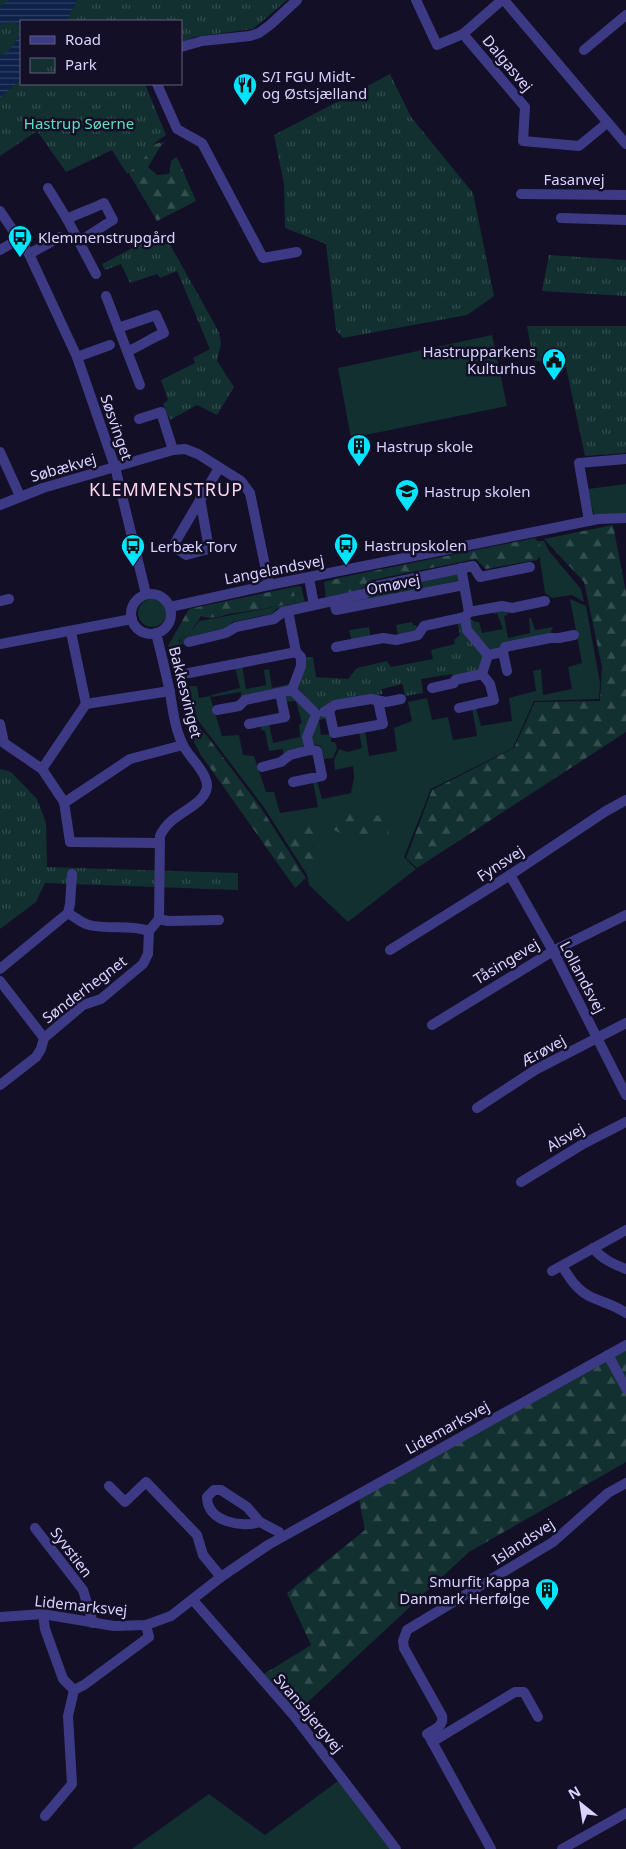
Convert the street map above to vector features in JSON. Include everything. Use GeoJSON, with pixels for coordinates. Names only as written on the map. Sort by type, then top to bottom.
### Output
{"type":"FeatureCollection","features":[{"type":"Feature","properties":{"kind":"street"},"geometry":{"type":"LineString","coordinates":[[182,48],[202,41],[250,36],[259,33],[297,0]]}},
{"type":"Feature","properties":{"kind":"street","name":"Dalgasvej"},"geometry":{"type":"LineString","coordinates":[[416,0],[437,45],[463,34],[503,0],[626,144]]}},
{"type":"Feature","properties":{"kind":"street"},"geometry":{"type":"LineString","coordinates":[[584,50],[626,15]]}},
{"type":"Feature","properties":{"kind":"street","name":"Dalgasvej"},"geometry":{"type":"LineString","coordinates":[[463,34],[525,106],[523,141],[579,146],[608,123]]}},
{"type":"Feature","properties":{"kind":"street"},"geometry":{"type":"LineString","coordinates":[[158,85],[177,129],[202,143],[263,258],[297,252]]}},
{"type":"Feature","properties":{"kind":"street"},"geometry":{"type":"LineString","coordinates":[[48,188],[79,240],[96,274]]}},
{"type":"Feature","properties":{"kind":"street","name":"Fasanvej"},"geometry":{"type":"LineString","coordinates":[[521,194],[626,195]]}},
{"type":"Feature","properties":{"kind":"street"},"geometry":{"type":"LineString","coordinates":[[67,219],[87,212],[104,203],[113,220],[97,229],[91,235],[79,240]]}},
{"type":"Feature","properties":{"kind":"street","name":"Søsvinget"},"geometry":{"type":"LineString","coordinates":[[0,211],[28,254],[77,357],[115,468],[146,594]]}},
{"type":"Feature","properties":{"kind":"street"},"geometry":{"type":"LineString","coordinates":[[560,218],[626,220]]}},
{"type":"Feature","properties":{"kind":"street"},"geometry":{"type":"LineString","coordinates":[[28,254],[60,237]]}},
{"type":"Feature","properties":{"kind":"street"},"geometry":{"type":"LineString","coordinates":[[0,250],[19,239]]}},
{"type":"Feature","properties":{"kind":"street"},"geometry":{"type":"LineString","coordinates":[[106,296],[140,385]]}},
{"type":"Feature","properties":{"kind":"street"},"geometry":{"type":"LineString","coordinates":[[118,328],[156,315],[164,333],[148,339],[140,346],[128,351]]}},
{"type":"Feature","properties":{"kind":"street"},"geometry":{"type":"LineString","coordinates":[[77,357],[110,345]]}},
{"type":"Feature","properties":{"kind":"street","name":"Søsvinget"},"geometry":{"type":"LineString","coordinates":[[139,419],[161,412],[173,450]]}},
{"type":"Feature","properties":{"kind":"street"},"geometry":{"type":"LineString","coordinates":[[115,468],[173,450],[185,449],[198,454],[242,481],[250,493],[268,584]]}},
{"type":"Feature","properties":{"kind":"street","name":"Søbækvej"},"geometry":{"type":"LineString","coordinates":[[0,452],[20,496]]}},
{"type":"Feature","properties":{"kind":"street"},"geometry":{"type":"LineString","coordinates":[[590,521],[579,463],[626,459]]}},
{"type":"Feature","properties":{"kind":"street","name":"Søbækvej"},"geometry":{"type":"LineString","coordinates":[[0,505],[20,496],[115,468]]}},
{"type":"Feature","properties":{"kind":"street"},"geometry":{"type":"LineString","coordinates":[[200,498],[209,549],[186,555],[173,546],[200,498],[219,468]]}},
{"type":"Feature","properties":{"kind":"street","name":"Langelandsvej"},"geometry":{"type":"LineString","coordinates":[[170,607],[268,584],[309,578],[590,521],[626,518]]}},
{"type":"Feature","properties":{"kind":"street"},"geometry":{"type":"LineString","coordinates":[[488,655],[467,630],[461,568],[473,566],[480,577],[530,567]]}},
{"type":"Feature","properties":{"kind":"street","name":"Omøvej"},"geometry":{"type":"LineString","coordinates":[[189,642],[226,633],[236,627],[274,619],[283,612],[364,594],[376,586],[461,568]]}},
{"type":"Feature","properties":{"kind":"street"},"geometry":{"type":"LineString","coordinates":[[309,578],[314,605]]}},
{"type":"Feature","properties":{"kind":"street","name":"Omøvej"},"geometry":{"type":"LineString","coordinates":[[334,601],[336,610],[464,585]]}},
{"type":"Feature","properties":{"kind":"street"},"geometry":{"type":"LineString","coordinates":[[146,594],[160,596],[166,600],[170,607],[169,623],[164,629],[156,633],[142,632],[136,627],[132,619],[133,605],[146,594]]}},
{"type":"Feature","properties":{"kind":"street"},"geometry":{"type":"LineString","coordinates":[[336,647],[383,638],[396,640],[418,635],[424,626],[502,606],[512,608],[545,601]]}},
{"type":"Feature","properties":{"kind":"street"},"geometry":{"type":"LineString","coordinates":[[288,611],[296,652],[300,657],[301,666],[292,690]]}},
{"type":"Feature","properties":{"kind":"street"},"geometry":{"type":"LineString","coordinates":[[0,644],[132,619]]}},
{"type":"Feature","properties":{"kind":"street"},"geometry":{"type":"LineString","coordinates":[[42,769],[86,704],[71,632]]}},
{"type":"Feature","properties":{"kind":"street","name":"Bakkesvinget"},"geometry":{"type":"LineString","coordinates":[[156,633],[170,691],[175,724],[183,745],[205,778],[207,786],[200,800],[167,824],[163,830],[159,843],[159,919]]}},
{"type":"Feature","properties":{"kind":"street"},"geometry":{"type":"LineString","coordinates":[[507,671],[503,652],[505,647],[574,635]]}},
{"type":"Feature","properties":{"kind":"street"},"geometry":{"type":"LineString","coordinates":[[189,673],[296,652]]}},
{"type":"Feature","properties":{"kind":"street"},"geometry":{"type":"LineString","coordinates":[[488,655],[503,652]]}},
{"type":"Feature","properties":{"kind":"street"},"geometry":{"type":"LineString","coordinates":[[482,674],[488,655]]}},
{"type":"Feature","properties":{"kind":"street"},"geometry":{"type":"LineString","coordinates":[[432,688],[454,683],[455,680],[482,674]]}},
{"type":"Feature","properties":{"kind":"street"},"geometry":{"type":"LineString","coordinates":[[458,708],[494,700],[490,684],[482,674]]}},
{"type":"Feature","properties":{"kind":"street"},"geometry":{"type":"LineString","coordinates":[[217,710],[239,706],[244,700],[292,690]]}},
{"type":"Feature","properties":{"kind":"street"},"geometry":{"type":"LineString","coordinates":[[292,690],[316,714]]}},
{"type":"Feature","properties":{"kind":"street"},"geometry":{"type":"LineString","coordinates":[[86,704],[170,691]]}},
{"type":"Feature","properties":{"kind":"street"},"geometry":{"type":"LineString","coordinates":[[249,724],[285,716],[280,692]]}},
{"type":"Feature","properties":{"kind":"street"},"geometry":{"type":"LineString","coordinates":[[316,714],[335,706],[371,699],[386,702],[401,699]]}},
{"type":"Feature","properties":{"kind":"street"},"geometry":{"type":"LineString","coordinates":[[329,710],[334,733],[383,724],[378,700]]}},
{"type":"Feature","properties":{"kind":"street"},"geometry":{"type":"LineString","coordinates":[[310,750],[307,737],[316,714]]}},
{"type":"Feature","properties":{"kind":"street"},"geometry":{"type":"LineString","coordinates":[[0,724],[4,743],[42,769],[64,803],[70,842],[159,843]]}},
{"type":"Feature","properties":{"kind":"street"},"geometry":{"type":"LineString","coordinates":[[64,803],[130,759],[183,745]]}},
{"type":"Feature","properties":{"kind":"street"},"geometry":{"type":"LineString","coordinates":[[262,767],[281,762],[290,755],[310,750],[318,751],[322,776],[292,782]]}},
{"type":"Feature","properties":{"kind":"street","name":"Fynsvej"},"geometry":{"type":"LineString","coordinates":[[390,950],[626,800]]}},
{"type":"Feature","properties":{"kind":"street"},"geometry":{"type":"LineString","coordinates":[[0,969],[68,913],[72,874]]}},
{"type":"Feature","properties":{"kind":"street","name":"Lollandsvej"},"geometry":{"type":"LineString","coordinates":[[510,875],[553,951],[626,1094]]}},
{"type":"Feature","properties":{"kind":"street"},"geometry":{"type":"LineString","coordinates":[[68,913],[91,926],[138,927],[149,931],[159,919],[168,921],[219,920]]}},
{"type":"Feature","properties":{"kind":"street","name":"Tåsingevej"},"geometry":{"type":"LineString","coordinates":[[432,1025],[553,951],[626,914]]}},
{"type":"Feature","properties":{"kind":"street","name":"Sønderhegnet"},"geometry":{"type":"LineString","coordinates":[[0,1085],[36,1057],[41,1049],[44,1038],[83,1005],[101,999],[143,964],[148,954],[149,931]]}},
{"type":"Feature","properties":{"kind":"street","name":"Sønderhegnet"},"geometry":{"type":"LineString","coordinates":[[0,981],[44,1038]]}},
{"type":"Feature","properties":{"kind":"street","name":"Ærøvej"},"geometry":{"type":"LineString","coordinates":[[477,1108],[536,1070],[626,1023]]}},
{"type":"Feature","properties":{"kind":"street","name":"Alsvej"},"geometry":{"type":"LineString","coordinates":[[521,1182],[583,1144],[626,1122]]}},
{"type":"Feature","properties":{"kind":"street"},"geometry":{"type":"LineString","coordinates":[[552,1271],[626,1230]]}},
{"type":"Feature","properties":{"kind":"street"},"geometry":{"type":"LineString","coordinates":[[593,1248],[599,1255],[626,1269]]}},
{"type":"Feature","properties":{"kind":"street"},"geometry":{"type":"LineString","coordinates":[[562,1266],[572,1282],[581,1291],[620,1308],[626,1313]]}},
{"type":"Feature","properties":{"kind":"street","name":"Lidemarksvej"},"geometry":{"type":"LineString","coordinates":[[0,1617],[43,1614],[93,1623],[128,1626],[146,1625],[171,1616],[221,1577],[282,1537],[626,1345]]}},
{"type":"Feature","properties":{"kind":"street"},"geometry":{"type":"LineString","coordinates":[[608,1355],[626,1388]]}},
{"type":"Feature","properties":{"kind":"street"},"geometry":{"type":"LineString","coordinates":[[109,1486],[125,1502],[146,1482],[197,1535],[204,1555],[221,1577]]}},
{"type":"Feature","properties":{"kind":"street","name":"Islandsvej"},"geometry":{"type":"LineString","coordinates":[[428,1736],[443,1721],[404,1648],[403,1641],[407,1630],[553,1542],[608,1493],[626,1483]]}},
{"type":"Feature","properties":{"kind":"street"},"geometry":{"type":"LineString","coordinates":[[260,1522],[251,1525],[229,1523],[210,1509],[207,1497],[214,1490],[221,1490],[247,1507],[260,1522],[279,1532],[282,1537]]}},
{"type":"Feature","properties":{"kind":"street","name":"Syvstien"},"geometry":{"type":"LineString","coordinates":[[35,1528],[83,1590],[93,1623]]}},
{"type":"Feature","properties":{"kind":"street","name":"Svansbjergvej"},"geometry":{"type":"LineString","coordinates":[[193,1600],[295,1717],[396,1849]]}},
{"type":"Feature","properties":{"kind":"street"},"geometry":{"type":"LineString","coordinates":[[43,1614],[44,1629],[63,1679],[74,1690]]}},
{"type":"Feature","properties":{"kind":"street"},"geometry":{"type":"LineString","coordinates":[[74,1690],[84,1685],[149,1637],[146,1625]]}},
{"type":"Feature","properties":{"kind":"street"},"geometry":{"type":"LineString","coordinates":[[45,1816],[72,1784],[68,1716],[74,1690]]}},
{"type":"Feature","properties":{"kind":"street"},"geometry":{"type":"LineString","coordinates":[[491,1849],[428,1736],[515,1692],[524,1692],[538,1717]]}},
{"type":"Feature","properties":{"kind":"street"},"geometry":{"type":"LineString","coordinates":[[562,1849],[626,1813]]}},
{"type":"Feature","properties":{"kind":"green space","name":"Hastrup Søerne"},"geometry":{"type":"Polygon","coordinates":[[[0,0],[287,0],[253,29],[194,37],[182,43],[182,20],[20,20],[20,85],[145,85],[166,135],[157,141],[141,162],[127,174],[112,150],[66,172],[37,131],[0,156],[0,0]]]}},
{"type":"Feature","properties":{"kind":"green space"},"geometry":{"type":"Polygon","coordinates":[[[390,74],[411,117],[473,193],[494,296],[467,315],[343,338],[336,330],[326,244],[285,228],[284,184],[274,135],[390,74]]]}},
{"type":"Feature","properties":{"kind":"green space"},"geometry":{"type":"Polygon","coordinates":[[[165,142],[148,167],[157,175],[169,174],[171,161],[177,157],[196,201],[157,221],[114,148],[149,148],[158,143],[165,142]]]}},
{"type":"Feature","properties":{"kind":"green space"},"geometry":{"type":"Polygon","coordinates":[[[163,232],[219,332],[221,344],[217,361],[234,387],[217,415],[197,405],[170,420],[163,404],[168,400],[161,380],[195,363],[193,358],[210,349],[177,271],[160,278],[157,274],[130,283],[121,264],[105,270],[102,264],[163,232]]]}},
{"type":"Feature","properties":{"kind":"green space"},"geometry":{"type":"Polygon","coordinates":[[[549,255],[626,260],[626,296],[542,291],[549,255]]]}},
{"type":"Feature","properties":{"kind":"green space"},"geometry":{"type":"Polygon","coordinates":[[[527,326],[626,326],[626,453],[585,456],[566,367],[533,360],[527,326]]]}},
{"type":"Feature","properties":{"kind":"green space"},"geometry":{"type":"Polygon","coordinates":[[[492,335],[507,406],[351,438],[338,368],[492,335]]]}},
{"type":"Feature","properties":{"kind":"green space"},"geometry":{"type":"Polygon","coordinates":[[[626,484],[626,516],[594,515],[588,489],[626,484]]]}},
{"type":"Feature","properties":{"kind":"green space"},"geometry":{"type":"Polygon","coordinates":[[[613,525],[626,592],[626,732],[417,868],[406,858],[432,790],[514,748],[535,702],[600,701],[602,667],[584,582],[544,539],[613,525]]]}},
{"type":"Feature","properties":{"kind":"green space"},"geometry":{"type":"Polygon","coordinates":[[[535,538],[540,545],[540,556],[537,560],[486,569],[476,559],[372,580],[360,590],[326,597],[324,582],[535,538]]]}},
{"type":"Feature","properties":{"kind":"green space"},"geometry":{"type":"Polygon","coordinates":[[[537,541],[544,541],[549,551],[581,589],[584,602],[572,595],[552,598],[545,593],[537,541]]]}},
{"type":"Feature","properties":{"kind":"green space"},"geometry":{"type":"Polygon","coordinates":[[[457,574],[458,580],[456,581],[340,606],[340,603],[376,589],[457,574]]]}},
{"type":"Feature","properties":{"kind":"green space"},"geometry":{"type":"Polygon","coordinates":[[[301,586],[305,602],[276,609],[272,614],[232,622],[230,627],[185,638],[185,646],[180,641],[182,637],[190,633],[199,621],[296,603],[293,587],[301,586]]]}},
{"type":"Feature","properties":{"kind":"green space"},"geometry":{"type":"Polygon","coordinates":[[[293,587],[296,603],[214,618],[201,616],[190,633],[178,641],[182,643],[177,651],[183,659],[184,671],[174,672],[168,646],[189,609],[293,587]]]}},
{"type":"Feature","properties":{"kind":"green space"},"geometry":{"type":"Polygon","coordinates":[[[152,599],[162,603],[166,613],[162,623],[152,627],[142,623],[138,613],[142,603],[152,599]]]}},
{"type":"Feature","properties":{"kind":"green space"},"geometry":{"type":"Polygon","coordinates":[[[570,599],[586,606],[600,683],[599,699],[534,701],[513,748],[431,789],[404,857],[416,869],[348,922],[309,885],[307,875],[263,806],[197,719],[189,686],[197,686],[199,698],[210,696],[222,736],[239,735],[243,755],[254,756],[266,792],[274,792],[280,813],[318,807],[313,782],[317,781],[322,799],[351,793],[354,777],[353,766],[335,770],[334,760],[339,749],[348,752],[362,748],[359,731],[365,730],[369,756],[397,751],[394,728],[412,721],[408,702],[427,698],[432,720],[448,717],[453,740],[477,736],[472,708],[476,708],[481,726],[512,721],[509,698],[536,691],[533,671],[541,669],[543,695],[572,689],[568,667],[582,663],[570,599]]]}},
{"type":"Feature","properties":{"kind":"green space"},"geometry":{"type":"Polygon","coordinates":[[[493,610],[507,611],[508,615],[504,616],[508,638],[530,633],[529,618],[531,618],[535,630],[553,627],[550,634],[497,650],[490,649],[472,629],[470,620],[479,622],[482,633],[503,629],[497,613],[494,614],[493,610]]]}},
{"type":"Feature","properties":{"kind":"green space"},"geometry":{"type":"Polygon","coordinates":[[[465,618],[486,656],[479,672],[454,678],[452,674],[421,679],[423,693],[405,696],[402,684],[382,689],[382,694],[333,701],[325,708],[316,709],[298,688],[305,668],[304,658],[313,657],[316,677],[348,679],[357,668],[387,661],[391,667],[433,659],[431,650],[455,644],[454,640],[460,635],[457,620],[465,618]]]}},
{"type":"Feature","properties":{"kind":"green space"},"geometry":{"type":"Polygon","coordinates":[[[412,622],[413,625],[416,625],[418,631],[398,635],[396,625],[412,622]]]}},
{"type":"Feature","properties":{"kind":"green space"},"geometry":{"type":"Polygon","coordinates":[[[369,627],[371,638],[352,642],[349,630],[369,627]]]}},
{"type":"Feature","properties":{"kind":"green space"},"geometry":{"type":"Polygon","coordinates":[[[242,665],[246,689],[266,685],[264,670],[269,669],[272,688],[289,684],[289,686],[241,698],[241,692],[212,697],[211,695],[240,688],[235,667],[242,665]]]}},
{"type":"Feature","properties":{"kind":"green space"},"geometry":{"type":"Polygon","coordinates":[[[185,675],[193,722],[207,736],[261,808],[306,878],[295,888],[196,746],[185,717],[175,677],[185,675]]]}},
{"type":"Feature","properties":{"kind":"green space"},"geometry":{"type":"Polygon","coordinates":[[[292,693],[310,714],[305,742],[302,749],[283,753],[283,749],[269,751],[265,731],[261,730],[261,725],[269,723],[273,743],[300,737],[299,725],[302,723],[296,701],[284,702],[282,694],[292,693]]]}},
{"type":"Feature","properties":{"kind":"green space"},"geometry":{"type":"Polygon","coordinates":[[[327,715],[329,718],[319,720],[321,735],[331,734],[331,742],[335,742],[337,748],[333,758],[324,759],[321,746],[313,744],[311,734],[318,716],[327,715]]]}},
{"type":"Feature","properties":{"kind":"green space"},"geometry":{"type":"Polygon","coordinates":[[[0,769],[11,772],[37,799],[46,823],[47,867],[238,873],[238,890],[45,883],[36,902],[0,929],[0,769]]]}},
{"type":"Feature","properties":{"kind":"green space"},"geometry":{"type":"Polygon","coordinates":[[[349,808],[373,816],[385,814],[391,820],[388,835],[384,838],[365,837],[356,841],[334,830],[334,821],[337,815],[349,808]]]}},
{"type":"Feature","properties":{"kind":"green space"},"geometry":{"type":"Polygon","coordinates":[[[305,823],[315,830],[319,838],[317,860],[311,865],[305,865],[295,854],[290,847],[287,836],[295,826],[305,823]]]}},
{"type":"Feature","properties":{"kind":"green space"},"geometry":{"type":"Polygon","coordinates":[[[626,1350],[626,1462],[469,1552],[296,1713],[264,1674],[311,1645],[287,1593],[365,1530],[359,1499],[626,1350]]]}},
{"type":"Feature","properties":{"kind":"green space"},"geometry":{"type":"Polygon","coordinates":[[[338,1781],[391,1849],[132,1849],[209,1794],[265,1835],[338,1781]]]}},
{"type":"Feature","properties":{"kind":"water"},"geometry":{"type":"Polygon","coordinates":[[[10,0],[77,0],[67,20],[20,20],[20,80],[0,98],[0,54],[3,55],[13,46],[19,34],[19,25],[10,22],[0,25],[0,6],[10,0]]]}},
{"type":"Feature","properties":{"kind":"place","name":"S/I FGU Midt- og Østsjælland"},"geometry":{"type":"Point","coordinates":[245,106]}},
{"type":"Feature","properties":{"kind":"place","name":"Klemmenstrupgård"},"geometry":{"type":"Point","coordinates":[20,258]}},
{"type":"Feature","properties":{"kind":"place","name":"Hastrupparkens Kulturhus"},"geometry":{"type":"Point","coordinates":[554,381]}},
{"type":"Feature","properties":{"kind":"place","name":"Hastrup skole"},"geometry":{"type":"Point","coordinates":[359,467]}},
{"type":"Feature","properties":{"kind":"place","name":"Hastrup skolen"},"geometry":{"type":"Point","coordinates":[407,512]}},
{"type":"Feature","properties":{"kind":"place","name":"Hastrupskolen"},"geometry":{"type":"Point","coordinates":[346,566]}},
{"type":"Feature","properties":{"kind":"place","name":"Lerbæk Torv"},"geometry":{"type":"Point","coordinates":[133,567]}},
{"type":"Feature","properties":{"kind":"place","name":"Smurfit Kappa Danmark Herfølge"},"geometry":{"type":"Point","coordinates":[547,1611]}},
{"type":"Feature","properties":{"kind":"district","name":"KLEMMENSTRUP"},"geometry":{"type":"Point","coordinates":[166,489]}}]}
